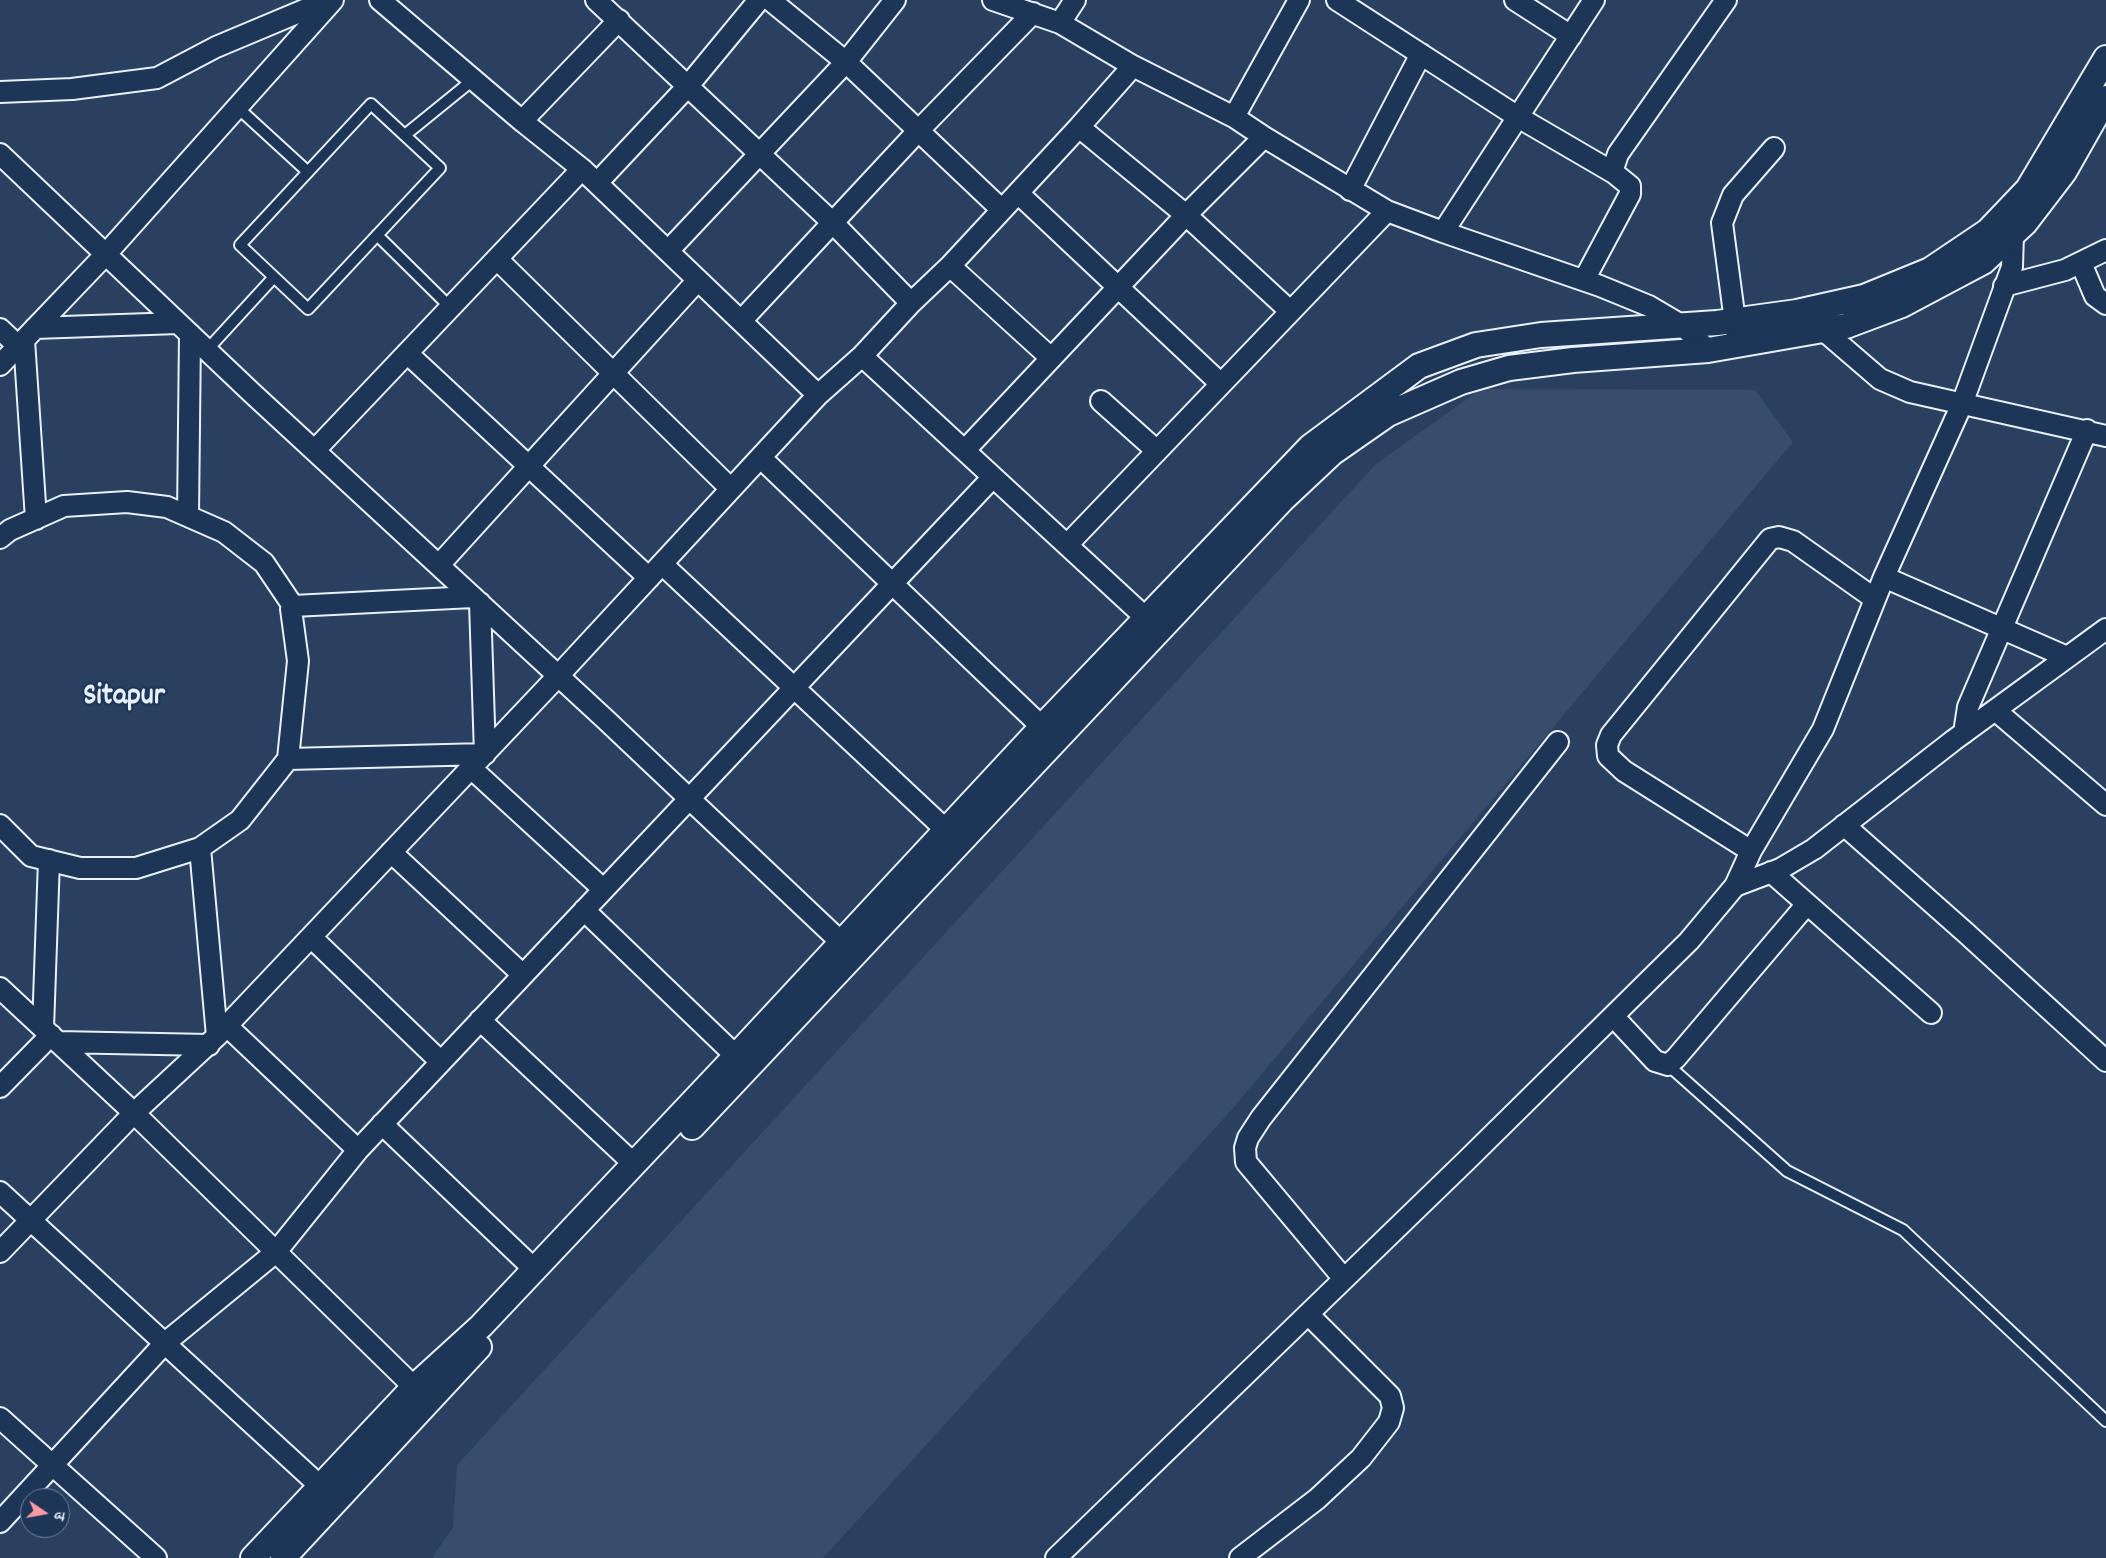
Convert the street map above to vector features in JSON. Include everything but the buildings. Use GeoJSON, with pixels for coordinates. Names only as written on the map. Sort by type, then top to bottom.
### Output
{"type":"FeatureCollection","features":[{"type":"Feature","properties":{"kind":"street"},"geometry":{"type":"LineString","coordinates":[[0,92],[72,90],[157,78],[216,47],[328,0]]}},
{"type":"Feature","properties":{"kind":"street"},"geometry":{"type":"LineString","coordinates":[[0,365],[106,254],[333,0]]}},
{"type":"Feature","properties":{"kind":"street"},"geometry":{"type":"LineString","coordinates":[[380,0],[522,121],[582,169],[818,396]]}},
{"type":"Feature","properties":{"kind":"street"},"geometry":{"type":"LineString","coordinates":[[596,0],[833,223],[911,303]]}},
{"type":"Feature","properties":{"kind":"street"},"geometry":{"type":"LineString","coordinates":[[597,183],[688,86],[759,0]]}},
{"type":"Feature","properties":{"kind":"street"},"geometry":{"type":"LineString","coordinates":[[770,0],[846,62],[1002,210]]}},
{"type":"Feature","properties":{"kind":"street"},"geometry":{"type":"LineString","coordinates":[[668,251],[846,62],[895,0]]}},
{"type":"Feature","properties":{"kind":"street"},"geometry":{"type":"LineString","coordinates":[[993,0],[1060,23],[1133,66],[1234,117],[1350,190],[1387,210],[1443,232],[1584,280],[1649,306],[1683,326],[1708,350]]}},
{"type":"Feature","properties":{"kind":"street"},"geometry":{"type":"LineString","coordinates":[[1060,23],[1075,0]]}},
{"type":"Feature","properties":{"kind":"street"},"geometry":{"type":"LineString","coordinates":[[1234,117],[1299,0]]}},
{"type":"Feature","properties":{"kind":"street"},"geometry":{"type":"LineString","coordinates":[[1337,0],[1518,116],[1627,182],[1630,186],[1630,194],[1584,280]]}},
{"type":"Feature","properties":{"kind":"street"},"geometry":{"type":"LineString","coordinates":[[1515,0],[1571,36]]}},
{"type":"Feature","properties":{"kind":"street"},"geometry":{"type":"LineString","coordinates":[[1443,232],[1594,0]]}},
{"type":"Feature","properties":{"kind":"street"},"geometry":{"type":"LineString","coordinates":[[1614,173],[1618,154],[1726,0]]}},
{"type":"Feature","properties":{"kind":"street"},"geometry":{"type":"LineString","coordinates":[[741,321],[919,130],[1032,13]]}},
{"type":"Feature","properties":{"kind":"street"},"geometry":{"type":"LineString","coordinates":[[522,121],[619,20]]}},
{"type":"Feature","properties":{"kind":"street"},"geometry":{"type":"LineString","coordinates":[[1350,190],[1422,54]]}},
{"type":"Feature","properties":{"kind":"street"},"geometry":{"type":"LineString","coordinates":[[282,1558],[471,1356],[748,1069],[1283,499],[1332,453],[1388,414],[1461,382],[1509,368],[1573,360],[1708,350],[1846,326],[1902,305],[1982,262],[2008,225],[2106,58]]}},
{"type":"Feature","properties":{"kind":"street"},"geometry":{"type":"LineString","coordinates":[[0,1252],[134,1113],[218,1036],[558,676],[818,396],[862,356],[911,303],[950,266],[1079,128],[1133,66]]}},
{"type":"Feature","properties":{"kind":"street"},"geometry":{"type":"LineString","coordinates":[[253,1558],[414,1387],[481,1326],[842,943],[1042,726],[1310,447],[1419,366],[1476,345],[1540,335],[1683,326],[1811,309],[1864,297],[1930,270],[1988,232],[2008,225],[2025,223],[2064,172],[2106,98]]}},
{"type":"Feature","properties":{"kind":"street"},"geometry":{"type":"LineString","coordinates":[[1079,128],[1186,216],[1290,311]]}},
{"type":"Feature","properties":{"kind":"street"},"geometry":{"type":"LineString","coordinates":[[965,450],[1118,287],[1264,137]]}},
{"type":"Feature","properties":{"kind":"street"},"geometry":{"type":"LineString","coordinates":[[1738,344],[1722,223],[1733,195],[1774,148]]}},
{"type":"Feature","properties":{"kind":"street"},"geometry":{"type":"LineString","coordinates":[[0,154],[842,943]]}},
{"type":"Feature","properties":{"kind":"street"},"geometry":{"type":"LineString","coordinates":[[315,450],[582,169]]}},
{"type":"Feature","properties":{"kind":"street"},"geometry":{"type":"LineString","coordinates":[[1018,193],[1221,384]]}},
{"type":"Feature","properties":{"kind":"street"},"geometry":{"type":"LineString","coordinates":[[1067,545],[1387,210]]}},
{"type":"Feature","properties":{"kind":"street"},"geometry":{"type":"LineString","coordinates":[[1056,1558],[1689,941],[1735,886],[1751,851],[1823,729],[1875,598],[1962,404],[2012,267],[2008,225]]}},
{"type":"Feature","properties":{"kind":"street"},"geometry":{"type":"LineString","coordinates":[[2004,286],[2066,270],[2106,250]]}},
{"type":"Feature","properties":{"kind":"street"},"geometry":{"type":"LineString","coordinates":[[497,259],[732,489]]}},
{"type":"Feature","properties":{"kind":"street"},"geometry":{"type":"LineString","coordinates":[[2082,263],[2095,296],[2106,304]]}},
{"type":"Feature","properties":{"kind":"street"},"geometry":{"type":"LineString","coordinates":[[950,266],[1051,358]]}},
{"type":"Feature","properties":{"kind":"street"},"geometry":{"type":"LineString","coordinates":[[439,565],[698,280]]}},
{"type":"Feature","properties":{"kind":"street"},"geometry":{"type":"LineString","coordinates":[[1811,309],[1823,330],[1880,379],[1910,392],[2087,430],[2106,436]]}},
{"type":"Feature","properties":{"kind":"street"},"geometry":{"type":"LineString","coordinates":[[0,329],[26,338],[184,328]]}},
{"type":"Feature","properties":{"kind":"street"},"geometry":{"type":"LineString","coordinates":[[184,328],[188,516]]}},
{"type":"Feature","properties":{"kind":"street"},"geometry":{"type":"LineString","coordinates":[[26,338],[36,519]]}},
{"type":"Feature","properties":{"kind":"street"},"geometry":{"type":"LineString","coordinates":[[407,354],[529,467],[794,688],[946,830]]}},
{"type":"Feature","properties":{"kind":"street"},"geometry":{"type":"LineString","coordinates":[[862,356],[1146,618]]}},
{"type":"Feature","properties":{"kind":"street"},"geometry":{"type":"LineString","coordinates":[[1102,401],[1157,451]]}},
{"type":"Feature","properties":{"kind":"street"},"geometry":{"type":"LineString","coordinates":[[1964,733],[1968,707],[2087,430]]}},
{"type":"Feature","properties":{"kind":"street"},"geometry":{"type":"LineString","coordinates":[[760,458],[1042,726]]}},
{"type":"Feature","properties":{"kind":"street"},"geometry":{"type":"LineString","coordinates":[[0,1522],[165,1343],[276,1252],[358,1150],[382,1124],[993,477]]}},
{"type":"Feature","properties":{"kind":"street"},"geometry":{"type":"LineString","coordinates":[[0,538],[10,530],[64,506],[127,502],[167,507],[224,532],[264,563],[293,606]]}},
{"type":"Feature","properties":{"kind":"street"},"geometry":{"type":"LineString","coordinates":[[1751,851],[1624,771],[1608,756],[1607,746],[1611,735],[1770,539],[1779,537],[1793,541],[1875,598]]}},
{"type":"Feature","properties":{"kind":"street"},"geometry":{"type":"LineString","coordinates":[[1884,577],[2067,657]]}},
{"type":"Feature","properties":{"kind":"street"},"geometry":{"type":"LineString","coordinates":[[293,606],[476,600]]}},
{"type":"Feature","properties":{"kind":"street"},"geometry":{"type":"LineString","coordinates":[[476,600],[478,761],[603,890]]}},
{"type":"Feature","properties":{"kind":"street"},"geometry":{"type":"LineString","coordinates":[[0,825],[32,856],[80,868],[136,868],[200,848],[240,820],[288,759],[298,661],[291,609],[293,606]]}},
{"type":"Feature","properties":{"kind":"street"},"geometry":{"type":"LineString","coordinates":[[1735,886],[1780,869],[1814,849],[1964,733],[2106,629]]}},
{"type":"Feature","properties":{"kind":"street"},"geometry":{"type":"LineString","coordinates":[[1995,710],[2106,805]]}},
{"type":"Feature","properties":{"kind":"street"},"geometry":{"type":"LineString","coordinates":[[1344,1279],[1246,1162],[1245,1148],[1248,1138],[1261,1118],[1558,742]]}},
{"type":"Feature","properties":{"kind":"street"},"geometry":{"type":"LineString","coordinates":[[288,759],[478,761]]}},
{"type":"Feature","properties":{"kind":"street"},"geometry":{"type":"LineString","coordinates":[[1844,825],[2106,1061]]}},
{"type":"Feature","properties":{"kind":"street"},"geometry":{"type":"LineString","coordinates":[[200,848],[218,1036]]}},
{"type":"Feature","properties":{"kind":"street"},"geometry":{"type":"LineString","coordinates":[[391,852],[523,974]]}},
{"type":"Feature","properties":{"kind":"street"},"geometry":{"type":"LineString","coordinates":[[0,1087],[51,1035],[49,860]]}},
{"type":"Feature","properties":{"kind":"street"},"geometry":{"type":"LineString","coordinates":[[1771,872],[1931,1013]]}},
{"type":"Feature","properties":{"kind":"street"},"geometry":{"type":"LineString","coordinates":[[1613,1016],[1656,1061],[1668,1065],[1807,904]]}},
{"type":"Feature","properties":{"kind":"street"},"geometry":{"type":"LineString","coordinates":[[584,910],[736,1056]]}},
{"type":"Feature","properties":{"kind":"street"},"geometry":{"type":"LineString","coordinates":[[311,937],[440,1062]]}},
{"type":"Feature","properties":{"kind":"street"},"geometry":{"type":"LineString","coordinates":[[0,988],[134,1113],[414,1387]]}},
{"type":"Feature","properties":{"kind":"street"},"geometry":{"type":"LineString","coordinates":[[480,1020],[634,1164]]}},
{"type":"Feature","properties":{"kind":"street"},"geometry":{"type":"LineString","coordinates":[[51,1035],[218,1036],[358,1150]]}},
{"type":"Feature","properties":{"kind":"street"},"geometry":{"type":"LineString","coordinates":[[382,1124],[534,1270]]}},
{"type":"Feature","properties":{"kind":"street"},"geometry":{"type":"LineString","coordinates":[[0,1192],[320,1486]]}},
{"type":"Feature","properties":{"kind":"street"},"geometry":{"type":"LineString","coordinates":[[1240,1558],[1317,1499],[1361,1458],[1389,1422],[1393,1408],[1390,1396],[1308,1314]]}},
{"type":"Feature","properties":{"kind":"street"},"geometry":{"type":"LineString","coordinates":[[0,1418],[156,1558]]}},
{"type":"Feature","properties":{"kind":"lane"},"geometry":{"type":"LineString","coordinates":[[405,135],[474,79]]}},
{"type":"Feature","properties":{"kind":"lane"},"geometry":{"type":"LineString","coordinates":[[371,104],[440,168],[308,309],[240,245],[308,172],[371,104]]}},
{"type":"Feature","properties":{"kind":"lane"},"geometry":{"type":"LineString","coordinates":[[237,107],[308,172]]}},
{"type":"Feature","properties":{"kind":"lane"},"geometry":{"type":"LineString","coordinates":[[377,235],[450,308]]}},
{"type":"Feature","properties":{"kind":"lane"},"geometry":{"type":"LineString","coordinates":[[207,350],[274,277]]}},
{"type":"Feature","properties":{"kind":"lane"},"geometry":{"type":"LineString","coordinates":[[1668,1065],[1787,1171],[1903,1230],[2106,1421]]}},
{"type":"Feature","properties":{"kind":"shaded area"},"geometry":{"type":"Polygon","coordinates":[[[1481,389],[1755,390],[1793,442],[1228,1114],[823,1558],[432,1558],[453,1527],[457,1465],[1376,464],[1481,389]]]}},
{"type":"Feature","properties":{"kind":"district","name":"Sitapur"},"geometry":{"type":"Point","coordinates":[124,699]}}]}
